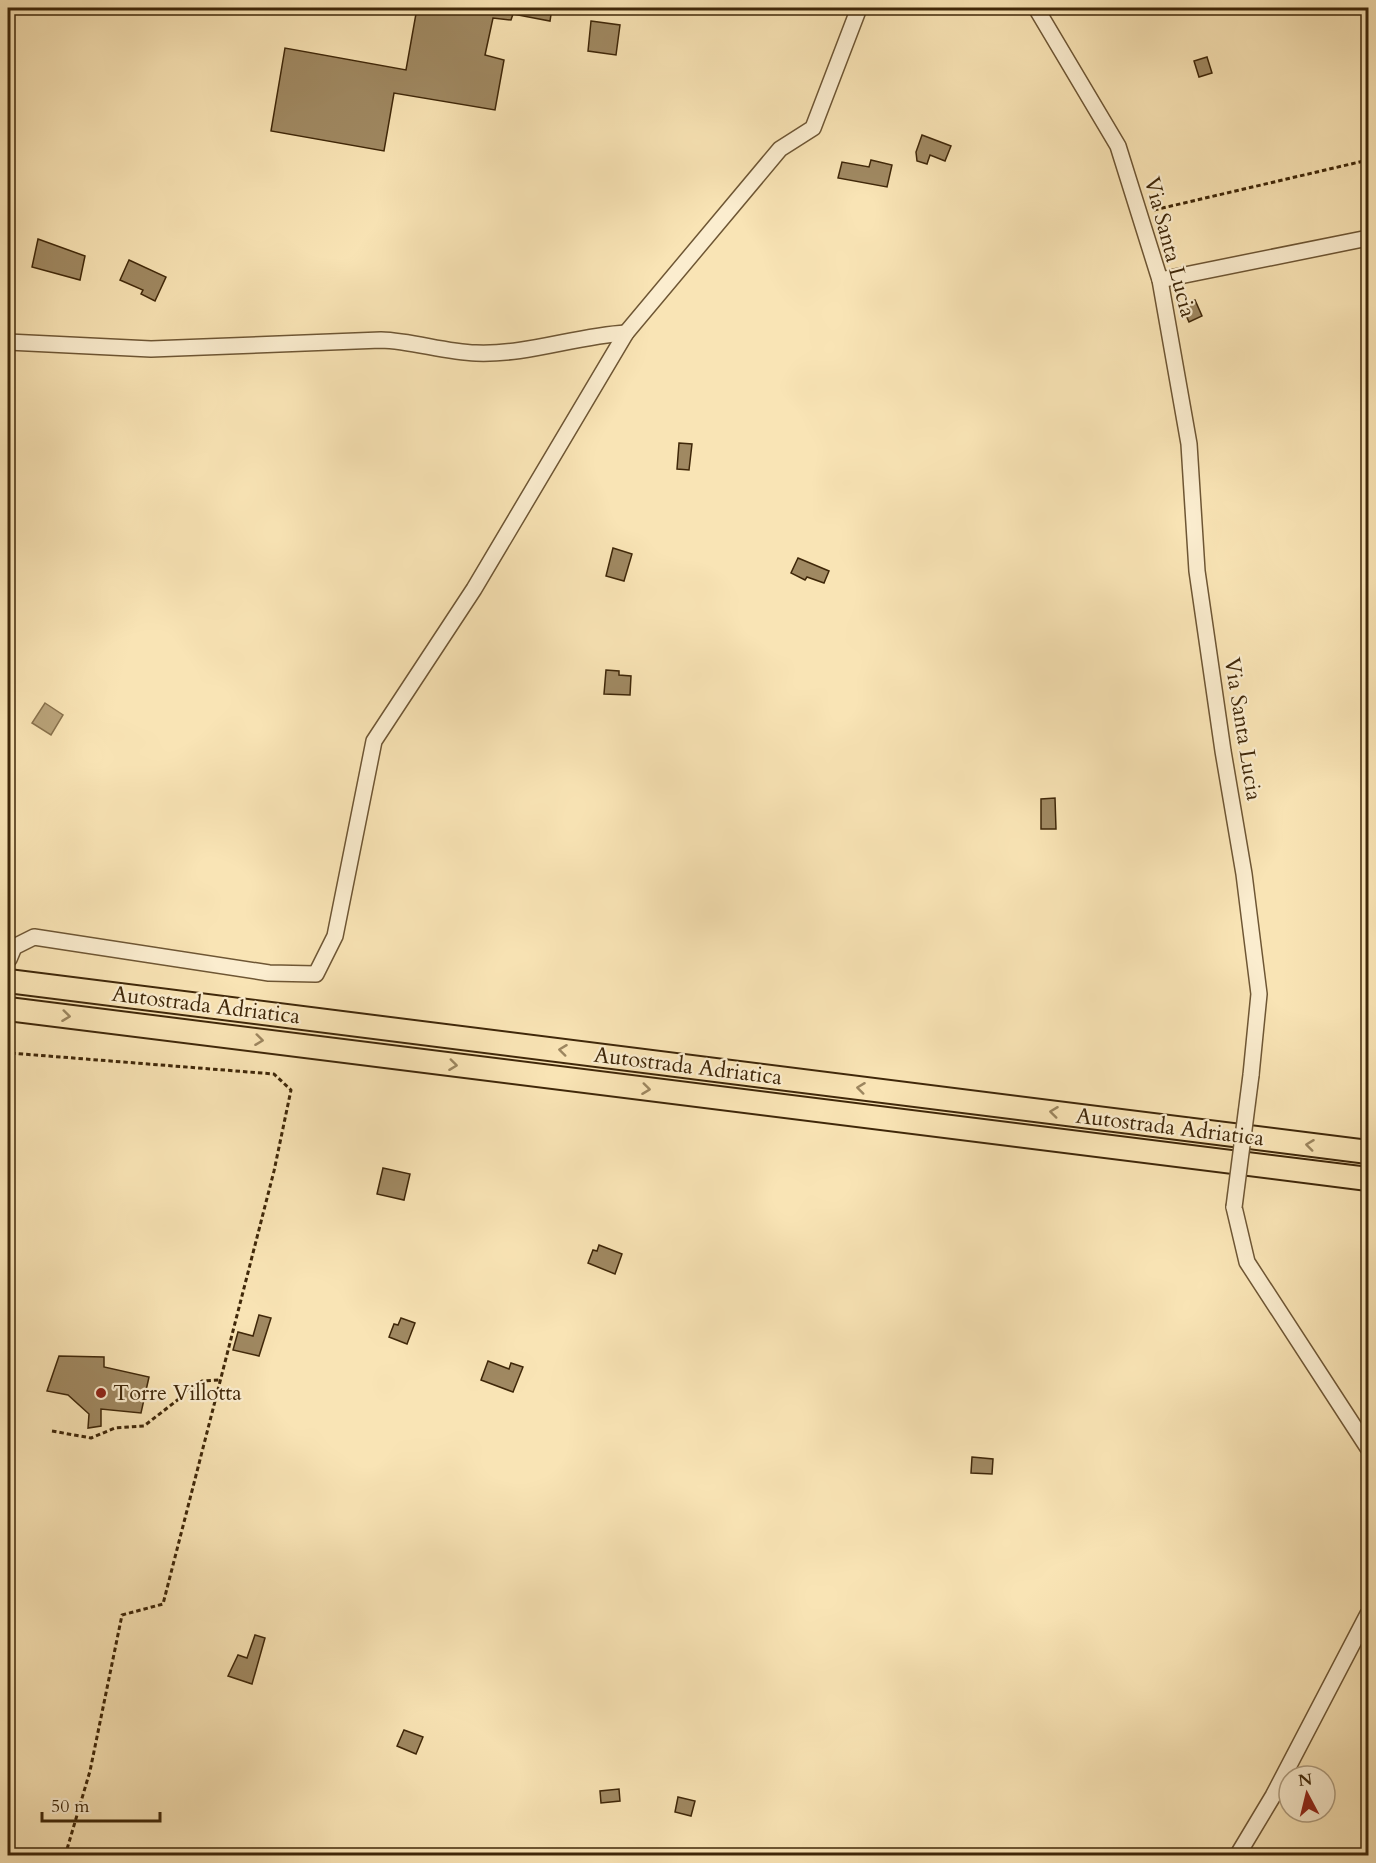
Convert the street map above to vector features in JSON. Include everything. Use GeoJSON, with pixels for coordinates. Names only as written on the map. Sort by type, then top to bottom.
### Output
{"type":"FeatureCollection","features":[{"type":"Feature","properties":{"kind":"highway","name":"Autostrada Adriatica"},"geometry":{"type":"LineString","coordinates":[[8,970],[1368,1152]]}},
{"type":"Feature","properties":{"kind":"highway","name":"Autostrada Adriatica"},"geometry":{"type":"LineString","coordinates":[[8,1009],[1368,1179]]}},
{"type":"Feature","properties":{"kind":"street"},"geometry":{"type":"LineString","coordinates":[[8,970],[14,947],[34,937],[269,973],[316,974],[335,936],[374,741],[474,589],[626,333],[780,148],[813,128],[859,8]]}},
{"type":"Feature","properties":{"kind":"street","name":"Via Santa Lucia"},"geometry":{"type":"LineString","coordinates":[[1036,8],[1118,146],[1160,280],[1189,444],[1197,571],[1223,751],[1244,874],[1259,994],[1234,1207],[1246,1262],[1368,1448]]}},
{"type":"Feature","properties":{"kind":"street"},"geometry":{"type":"LineString","coordinates":[[1160,280],[1368,238]]}},
{"type":"Feature","properties":{"kind":"street"},"geometry":{"type":"LineString","coordinates":[[8,342],[151,349],[381,339],[409,341],[475,353],[550,347],[605,334],[626,333]]}},
{"type":"Feature","properties":{"kind":"street"},"geometry":{"type":"LineString","coordinates":[[1237,1856],[1273,1796],[1368,1614]]}},
{"type":"Feature","properties":{"kind":"path"},"geometry":{"type":"LineString","coordinates":[[1140,213],[1368,160]]}},
{"type":"Feature","properties":{"kind":"path"},"geometry":{"type":"LineString","coordinates":[[8,1047],[10,1053],[274,1074],[291,1090],[274,1171],[163,1604],[122,1615],[90,1771],[65,1856]]}},
{"type":"Feature","properties":{"kind":"path"},"geometry":{"type":"LineString","coordinates":[[51,1431],[91,1438],[115,1428],[144,1426],[202,1381],[219,1380]]}},
{"type":"Feature","properties":{"kind":"shaded area"},"geometry":{"type":"Polygon","coordinates":[[[45,703],[63,715],[51,735],[32,723],[45,703]]]}},
{"type":"Feature","properties":{"kind":"building"},"geometry":{"type":"Polygon","coordinates":[[[417,8],[552,8],[550,21],[513,14],[511,20],[493,18],[485,55],[504,60],[495,110],[394,93],[384,151],[271,131],[285,48],[406,70],[417,8]]]}},
{"type":"Feature","properties":{"kind":"building"},"geometry":{"type":"Polygon","coordinates":[[[591,21],[620,25],[616,55],[588,51],[591,21]]]}},
{"type":"Feature","properties":{"kind":"building"},"geometry":{"type":"Polygon","coordinates":[[[1207,57],[1212,73],[1199,77],[1194,61],[1207,57]]]}},
{"type":"Feature","properties":{"kind":"building"},"geometry":{"type":"Polygon","coordinates":[[[922,135],[951,146],[945,161],[930,155],[927,164],[917,161],[916,152],[922,135]]]}},
{"type":"Feature","properties":{"kind":"building"},"geometry":{"type":"Polygon","coordinates":[[[871,160],[892,165],[887,187],[838,178],[842,162],[869,167],[871,160]]]}},
{"type":"Feature","properties":{"kind":"building"},"geometry":{"type":"Polygon","coordinates":[[[38,239],[85,256],[80,280],[32,267],[38,239]]]}},
{"type":"Feature","properties":{"kind":"building"},"geometry":{"type":"Polygon","coordinates":[[[129,260],[166,277],[155,301],[141,294],[143,290],[120,280],[129,260]]]}},
{"type":"Feature","properties":{"kind":"building"},"geometry":{"type":"Polygon","coordinates":[[[1195,300],[1202,316],[1189,322],[1182,306],[1195,300]]]}},
{"type":"Feature","properties":{"kind":"building"},"geometry":{"type":"Polygon","coordinates":[[[679,443],[692,444],[689,470],[677,469],[679,443]]]}},
{"type":"Feature","properties":{"kind":"building"},"geometry":{"type":"Polygon","coordinates":[[[613,548],[632,554],[624,581],[606,576],[613,548]]]}},
{"type":"Feature","properties":{"kind":"building"},"geometry":{"type":"Polygon","coordinates":[[[798,558],[829,571],[824,583],[807,577],[805,580],[791,573],[798,558]]]}},
{"type":"Feature","properties":{"kind":"building"},"geometry":{"type":"Polygon","coordinates":[[[606,670],[619,671],[619,675],[631,676],[630,695],[604,694],[606,670]]]}},
{"type":"Feature","properties":{"kind":"building"},"geometry":{"type":"Polygon","coordinates":[[[1055,798],[1056,829],[1041,829],[1041,799],[1055,798]]]}},
{"type":"Feature","properties":{"kind":"building"},"geometry":{"type":"Polygon","coordinates":[[[383,1168],[410,1174],[404,1200],[377,1194],[383,1168]]]}},
{"type":"Feature","properties":{"kind":"building"},"geometry":{"type":"Polygon","coordinates":[[[599,1245],[622,1254],[615,1274],[588,1263],[593,1250],[597,1251],[599,1245]]]}},
{"type":"Feature","properties":{"kind":"building"},"geometry":{"type":"Polygon","coordinates":[[[259,1315],[271,1318],[259,1356],[233,1350],[238,1332],[253,1336],[259,1315]]]}},
{"type":"Feature","properties":{"kind":"building"},"geometry":{"type":"Polygon","coordinates":[[[401,1318],[415,1323],[407,1344],[389,1337],[394,1324],[398,1325],[401,1318]]]}},
{"type":"Feature","properties":{"kind":"building","name":"Torre Villotta"},"geometry":{"type":"Polygon","coordinates":[[[59,1356],[104,1357],[104,1367],[149,1377],[141,1413],[101,1409],[101,1426],[88,1428],[89,1414],[68,1395],[47,1391],[59,1356]]]}},
{"type":"Feature","properties":{"kind":"building"},"geometry":{"type":"Polygon","coordinates":[[[488,1361],[509,1369],[511,1363],[523,1367],[513,1392],[481,1380],[488,1361]]]}},
{"type":"Feature","properties":{"kind":"building"},"geometry":{"type":"Polygon","coordinates":[[[972,1457],[993,1459],[992,1474],[971,1473],[972,1457]]]}},
{"type":"Feature","properties":{"kind":"building"},"geometry":{"type":"Polygon","coordinates":[[[255,1635],[265,1638],[252,1684],[228,1676],[238,1655],[247,1658],[255,1635]]]}},
{"type":"Feature","properties":{"kind":"building"},"geometry":{"type":"Polygon","coordinates":[[[404,1730],[423,1737],[416,1754],[397,1746],[404,1730]]]}},
{"type":"Feature","properties":{"kind":"building"},"geometry":{"type":"Polygon","coordinates":[[[619,1789],[620,1801],[601,1803],[600,1791],[619,1789]]]}},
{"type":"Feature","properties":{"kind":"building"},"geometry":{"type":"Polygon","coordinates":[[[678,1797],[695,1801],[691,1816],[675,1812],[678,1797]]]}},
{"type":"Feature","properties":{"kind":"place","name":"Torre Villotta"},"geometry":{"type":"Point","coordinates":[101,1393]}}]}
